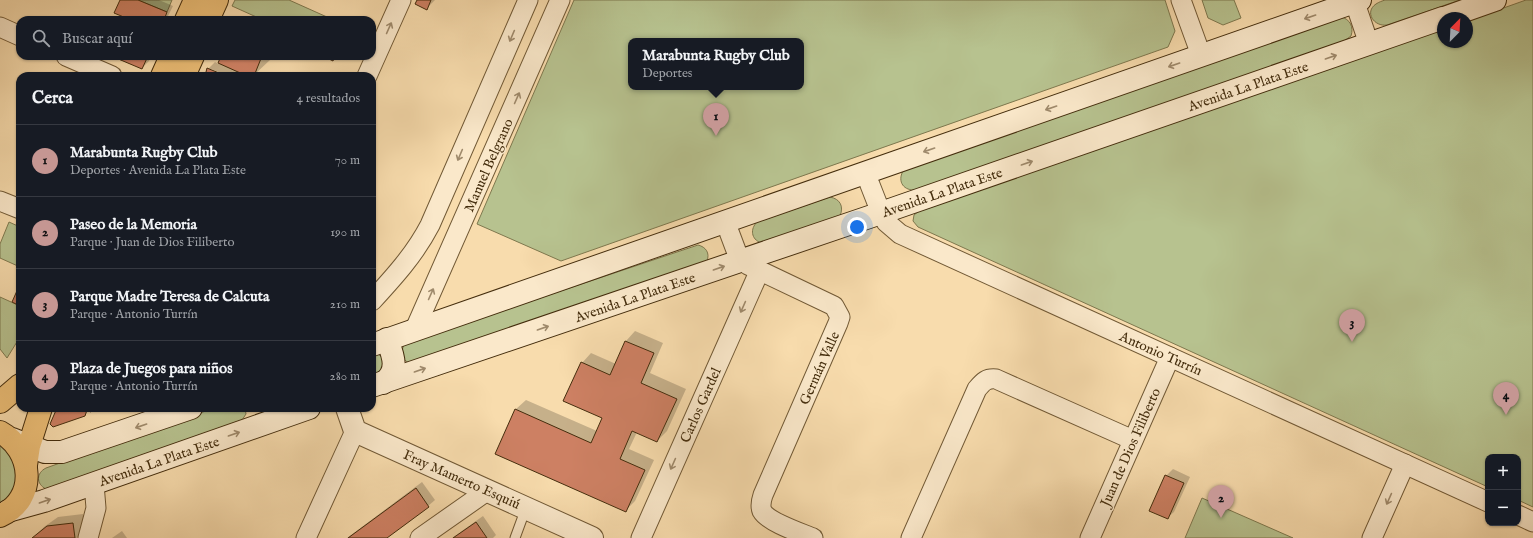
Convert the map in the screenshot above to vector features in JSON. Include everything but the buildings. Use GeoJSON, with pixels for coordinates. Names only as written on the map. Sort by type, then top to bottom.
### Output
{"type":"FeatureCollection","features":[{"type":"Feature","properties":{"kind":"main road"},"geometry":{"type":"LineString","coordinates":[[188,16],[195,0]]}},
{"type":"Feature","properties":{"kind":"main road"},"geometry":{"type":"LineString","coordinates":[[210,16],[217,0]]}},
{"type":"Feature","properties":{"kind":"main road","name":"Avenida La Plata Este"},"geometry":{"type":"LineString","coordinates":[[1460,12],[1495,0]]}},
{"type":"Feature","properties":{"kind":"main road"},"geometry":{"type":"LineString","coordinates":[[377,384],[390,377],[394,368],[393,355],[380,342],[1356,1]]}},
{"type":"Feature","properties":{"kind":"main road","name":"Avenida La Plata Este"},"geometry":{"type":"LineString","coordinates":[[377,384],[751,266],[881,214],[1437,20]]}},
{"type":"Feature","properties":{"kind":"main road"},"geometry":{"type":"LineString","coordinates":[[164,72],[169,60]]}},
{"type":"Feature","properties":{"kind":"main road"},"geometry":{"type":"LineString","coordinates":[[186,72],[191,60]]}},
{"type":"Feature","properties":{"kind":"main road"},"geometry":{"type":"LineString","coordinates":[[0,402],[16,388]]}},
{"type":"Feature","properties":{"kind":"main road"},"geometry":{"type":"LineString","coordinates":[[4,514],[19,500],[24,490],[28,456],[40,412]]}},
{"type":"Feature","properties":{"kind":"main road"},"geometry":{"type":"LineString","coordinates":[[28,456],[45,452],[53,453],[70,450],[179,412]]}},
{"type":"Feature","properties":{"kind":"main road"},"geometry":{"type":"LineString","coordinates":[[258,412],[266,419],[275,420]]}},
{"type":"Feature","properties":{"kind":"main road","name":"Avenida La Plata Este"},"geometry":{"type":"LineString","coordinates":[[4,514],[298,412]]}},
{"type":"Feature","properties":{"kind":"main road"},"geometry":{"type":"LineString","coordinates":[[348,412],[355,430]]}},
{"type":"Feature","properties":{"kind":"main road","name":"Fray Mamerto Esquiú"},"geometry":{"type":"LineString","coordinates":[[355,430],[592,538]]}},
{"type":"Feature","properties":{"kind":"main road"},"geometry":{"type":"LineString","coordinates":[[5,434],[28,456]]}},
{"type":"Feature","properties":{"kind":"street"},"geometry":{"type":"LineString","coordinates":[[376,56],[401,0]]}},
{"type":"Feature","properties":{"kind":"street","name":"Manuel Belgrano"},"geometry":{"type":"LineString","coordinates":[[376,296],[408,260],[430,225],[528,0]]}},
{"type":"Feature","properties":{"kind":"street","name":"Manuel Belgrano"},"geometry":{"type":"LineString","coordinates":[[415,329],[560,0]]}},
{"type":"Feature","properties":{"kind":"street"},"geometry":{"type":"LineString","coordinates":[[1181,0],[1200,56]]}},
{"type":"Feature","properties":{"kind":"street"},"geometry":{"type":"LineString","coordinates":[[1356,1],[1369,44]]}},
{"type":"Feature","properties":{"kind":"street"},"geometry":{"type":"LineString","coordinates":[[0,27],[16,34]]}},
{"type":"Feature","properties":{"kind":"street"},"geometry":{"type":"LineString","coordinates":[[75,60],[103,72]]}},
{"type":"Feature","properties":{"kind":"street"},"geometry":{"type":"LineString","coordinates":[[369,72],[374,60]]}},
{"type":"Feature","properties":{"kind":"street","name":"Antonio Turrín"},"geometry":{"type":"LineString","coordinates":[[865,172],[881,214],[886,222],[900,234],[1485,501]]}},
{"type":"Feature","properties":{"kind":"street"},"geometry":{"type":"LineString","coordinates":[[0,201],[16,207]]}},
{"type":"Feature","properties":{"kind":"street"},"geometry":{"type":"LineString","coordinates":[[726,221],[734,248],[751,266]]}},
{"type":"Feature","properties":{"kind":"street","name":"Carlos Gardel"},"geometry":{"type":"LineString","coordinates":[[641,538],[751,266]]}},
{"type":"Feature","properties":{"kind":"street","name":"Germán Valle"},"geometry":{"type":"LineString","coordinates":[[751,266],[834,306],[840,317],[763,495],[761,504],[762,511],[769,518],[813,538]]}},
{"type":"Feature","properties":{"kind":"street","name":"Juan de Dios Filiberto"},"geometry":{"type":"LineString","coordinates":[[1090,538],[1170,357]]}},
{"type":"Feature","properties":{"kind":"street"},"geometry":{"type":"LineString","coordinates":[[911,538],[977,389],[982,382],[988,378],[996,379],[1133,440]]}},
{"type":"Feature","properties":{"kind":"street"},"geometry":{"type":"LineString","coordinates":[[306,538],[355,430]]}},
{"type":"Feature","properties":{"kind":"street"},"geometry":{"type":"LineString","coordinates":[[1372,538],[1405,464]]}},
{"type":"Feature","properties":{"kind":"street"},"geometry":{"type":"LineString","coordinates":[[88,538],[96,508],[94,484]]}},
{"type":"Feature","properties":{"kind":"street"},"geometry":{"type":"LineString","coordinates":[[420,538],[487,491]]}},
{"type":"Feature","properties":{"kind":"street"},"geometry":{"type":"LineString","coordinates":[[1521,516],[1533,522]]}},
{"type":"Feature","properties":{"kind":"street"},"geometry":{"type":"LineString","coordinates":[[546,517],[561,538]]}},
{"type":"Feature","properties":{"kind":"lane"},"geometry":{"type":"LineString","coordinates":[[515,538],[526,508]]}},
{"type":"Feature","properties":{"kind":"green space"},"geometry":{"type":"Polygon","coordinates":[[[138,0],[172,0],[167,12],[138,0]]]}},
{"type":"Feature","properties":{"kind":"green space"},"geometry":{"type":"Polygon","coordinates":[[[235,0],[289,0],[325,16],[254,16],[232,6],[235,0]]]}},
{"type":"Feature","properties":{"kind":"green space"},"geometry":{"type":"Polygon","coordinates":[[[574,0],[1165,0],[1175,31],[1168,47],[561,261],[477,224],[574,0]]]}},
{"type":"Feature","properties":{"kind":"green space"},"geometry":{"type":"Polygon","coordinates":[[[1202,0],[1234,0],[1241,18],[1223,25],[1208,18],[1202,0]]]}},
{"type":"Feature","properties":{"kind":"green space"},"geometry":{"type":"Polygon","coordinates":[[[1385,0],[1460,0],[1387,25],[1382,25],[1378,24],[1372,18],[1371,11],[1372,7],[1385,0]]]}},
{"type":"Feature","properties":{"kind":"green space"},"geometry":{"type":"Polygon","coordinates":[[[1526,0],[1533,0],[1533,507],[1521,501],[1521,454],[1485,454],[1485,486],[918,227],[913,221],[914,215],[919,211],[1437,31],[1437,48],[1473,48],[1473,19],[1526,0]]]}},
{"type":"Feature","properties":{"kind":"green space"},"geometry":{"type":"Polygon","coordinates":[[[1341,17],[1347,20],[1352,27],[1351,36],[1344,41],[916,190],[908,189],[901,182],[901,175],[903,171],[1341,17]]]}},
{"type":"Feature","properties":{"kind":"green space"},"geometry":{"type":"Polygon","coordinates":[[[830,197],[839,201],[842,209],[840,216],[761,243],[753,236],[753,228],[757,222],[830,197]]]}},
{"type":"Feature","properties":{"kind":"green space"},"geometry":{"type":"Polygon","coordinates":[[[9,222],[16,225],[16,265],[0,258],[0,244],[9,222]]]}},
{"type":"Feature","properties":{"kind":"green space"},"geometry":{"type":"Polygon","coordinates":[[[698,245],[707,251],[707,261],[409,363],[403,359],[403,347],[408,342],[698,245]]]}},
{"type":"Feature","properties":{"kind":"green space"},"geometry":{"type":"Polygon","coordinates":[[[0,297],[16,304],[16,343],[7,358],[0,349],[0,297]]]}},
{"type":"Feature","properties":{"kind":"green space"},"geometry":{"type":"Polygon","coordinates":[[[376,354],[384,359],[383,370],[376,374],[376,354]]]}},
{"type":"Feature","properties":{"kind":"green space"},"geometry":{"type":"Polygon","coordinates":[[[203,412],[246,412],[242,420],[46,489],[40,484],[38,478],[40,473],[46,468],[203,412]]]}},
{"type":"Feature","properties":{"kind":"green space"},"geometry":{"type":"Polygon","coordinates":[[[0,441],[4,442],[19,472],[14,493],[0,506],[0,441]]]}},
{"type":"Feature","properties":{"kind":"green space"},"geometry":{"type":"Polygon","coordinates":[[[1202,498],[1293,538],[1185,538],[1202,498]]]}},
{"type":"Feature","properties":{"kind":"place","name":"Marabunta Rugby Club"},"geometry":{"type":"Point","coordinates":[716,136]}},
{"type":"Feature","properties":{"kind":"place","name":"Parque Madre Teresa de Calcuta"},"geometry":{"type":"Point","coordinates":[1352,342]}},
{"type":"Feature","properties":{"kind":"place","name":"Plaza de Juegos para niños"},"geometry":{"type":"Point","coordinates":[1506,415]}},
{"type":"Feature","properties":{"kind":"place","name":"Paseo de la Memoria"},"geometry":{"type":"Point","coordinates":[1221,518]}}]}
